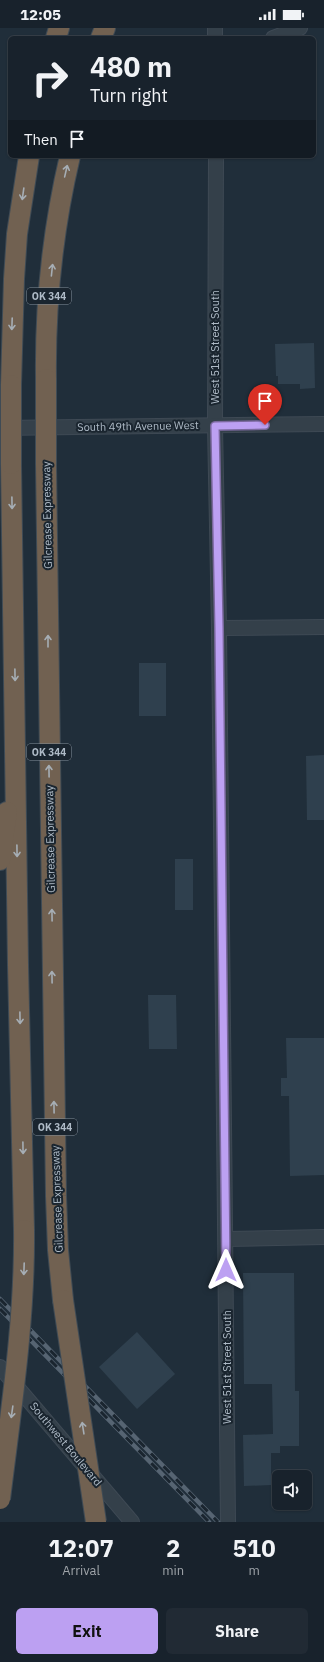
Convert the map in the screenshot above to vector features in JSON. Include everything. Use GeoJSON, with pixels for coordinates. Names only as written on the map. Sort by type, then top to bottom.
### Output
{"type":"FeatureCollection","features":[{"type":"Feature","properties":{"kind":"highway","name":"OK 344"},"geometry":{"type":"LineString","coordinates":[[0,1499],[19,1352],[24,1282],[18,965],[11,385],[14,279],[17,234],[29,158]]}},
{"type":"Feature","properties":{"kind":"highway","name":"Gilcrease Expressway"},"geometry":{"type":"LineString","coordinates":[[70,158],[58,214],[51,274],[47,330],[46,379],[56,1196],[58,1250],[63,1300],[96,1522]]}},
{"type":"Feature","properties":{"kind":"highway"},"geometry":{"type":"LineString","coordinates":[[0,860],[16,742]]}},
{"type":"Feature","properties":{"kind":"street"},"geometry":{"type":"LineString","coordinates":[[278,36],[300,28]]}},
{"type":"Feature","properties":{"kind":"street","name":"West 51st Street South"},"geometry":{"type":"LineString","coordinates":[[216,158],[215,426],[219,628],[228,1522]]}},
{"type":"Feature","properties":{"kind":"street","name":"South 49th Avenue West"},"geometry":{"type":"LineString","coordinates":[[0,428],[324,424]]}},
{"type":"Feature","properties":{"kind":"street"},"geometry":{"type":"LineString","coordinates":[[219,628],[324,627]]}},
{"type":"Feature","properties":{"kind":"street"},"geometry":{"type":"LineString","coordinates":[[226,1239],[324,1237]]}},
{"type":"Feature","properties":{"kind":"street","name":"Southwest Boulevard"},"geometry":{"type":"LineString","coordinates":[[0,1366],[132,1522]]}},
{"type":"Feature","properties":{"kind":"building"},"geometry":{"type":"Polygon","coordinates":[[[314,343],[315,388],[300,389],[300,384],[278,384],[278,376],[276,376],[275,344],[314,343]]]}},
{"type":"Feature","properties":{"kind":"building"},"geometry":{"type":"Polygon","coordinates":[[[139,663],[166,663],[166,716],[139,716],[139,663]]]}},
{"type":"Feature","properties":{"kind":"building"},"geometry":{"type":"Polygon","coordinates":[[[324,755],[324,820],[307,820],[306,756],[324,755]]]}},
{"type":"Feature","properties":{"kind":"building"},"geometry":{"type":"Polygon","coordinates":[[[175,859],[193,859],[193,910],[175,910],[175,859]]]}},
{"type":"Feature","properties":{"kind":"building"},"geometry":{"type":"Polygon","coordinates":[[[148,995],[176,995],[177,1049],[149,1049],[148,995]]]}},
{"type":"Feature","properties":{"kind":"building"},"geometry":{"type":"Polygon","coordinates":[[[286,1038],[324,1038],[324,1175],[290,1176],[289,1096],[281,1096],[281,1078],[287,1078],[286,1038]]]}},
{"type":"Feature","properties":{"kind":"building"},"geometry":{"type":"Polygon","coordinates":[[[243,1273],[294,1273],[295,1391],[299,1391],[299,1446],[280,1446],[280,1453],[271,1453],[271,1485],[244,1486],[243,1435],[273,1434],[272,1384],[244,1384],[243,1273]]]}},
{"type":"Feature","properties":{"kind":"building"},"geometry":{"type":"Polygon","coordinates":[[[137,1332],[175,1374],[137,1409],[99,1367],[137,1332]]]}},
{"type":"Feature","properties":{"kind":"railway"},"geometry":{"type":"LineString","coordinates":[[0,1299],[218,1522]]}},
{"type":"Feature","properties":{"kind":"railway"},"geometry":{"type":"LineString","coordinates":[[0,1309],[209,1522]]}},
{"type":"Feature","properties":{"kind":"route"},"geometry":{"type":"LineString","coordinates":[[226,1270],[219,628],[215,426],[265,425]]}}]}
